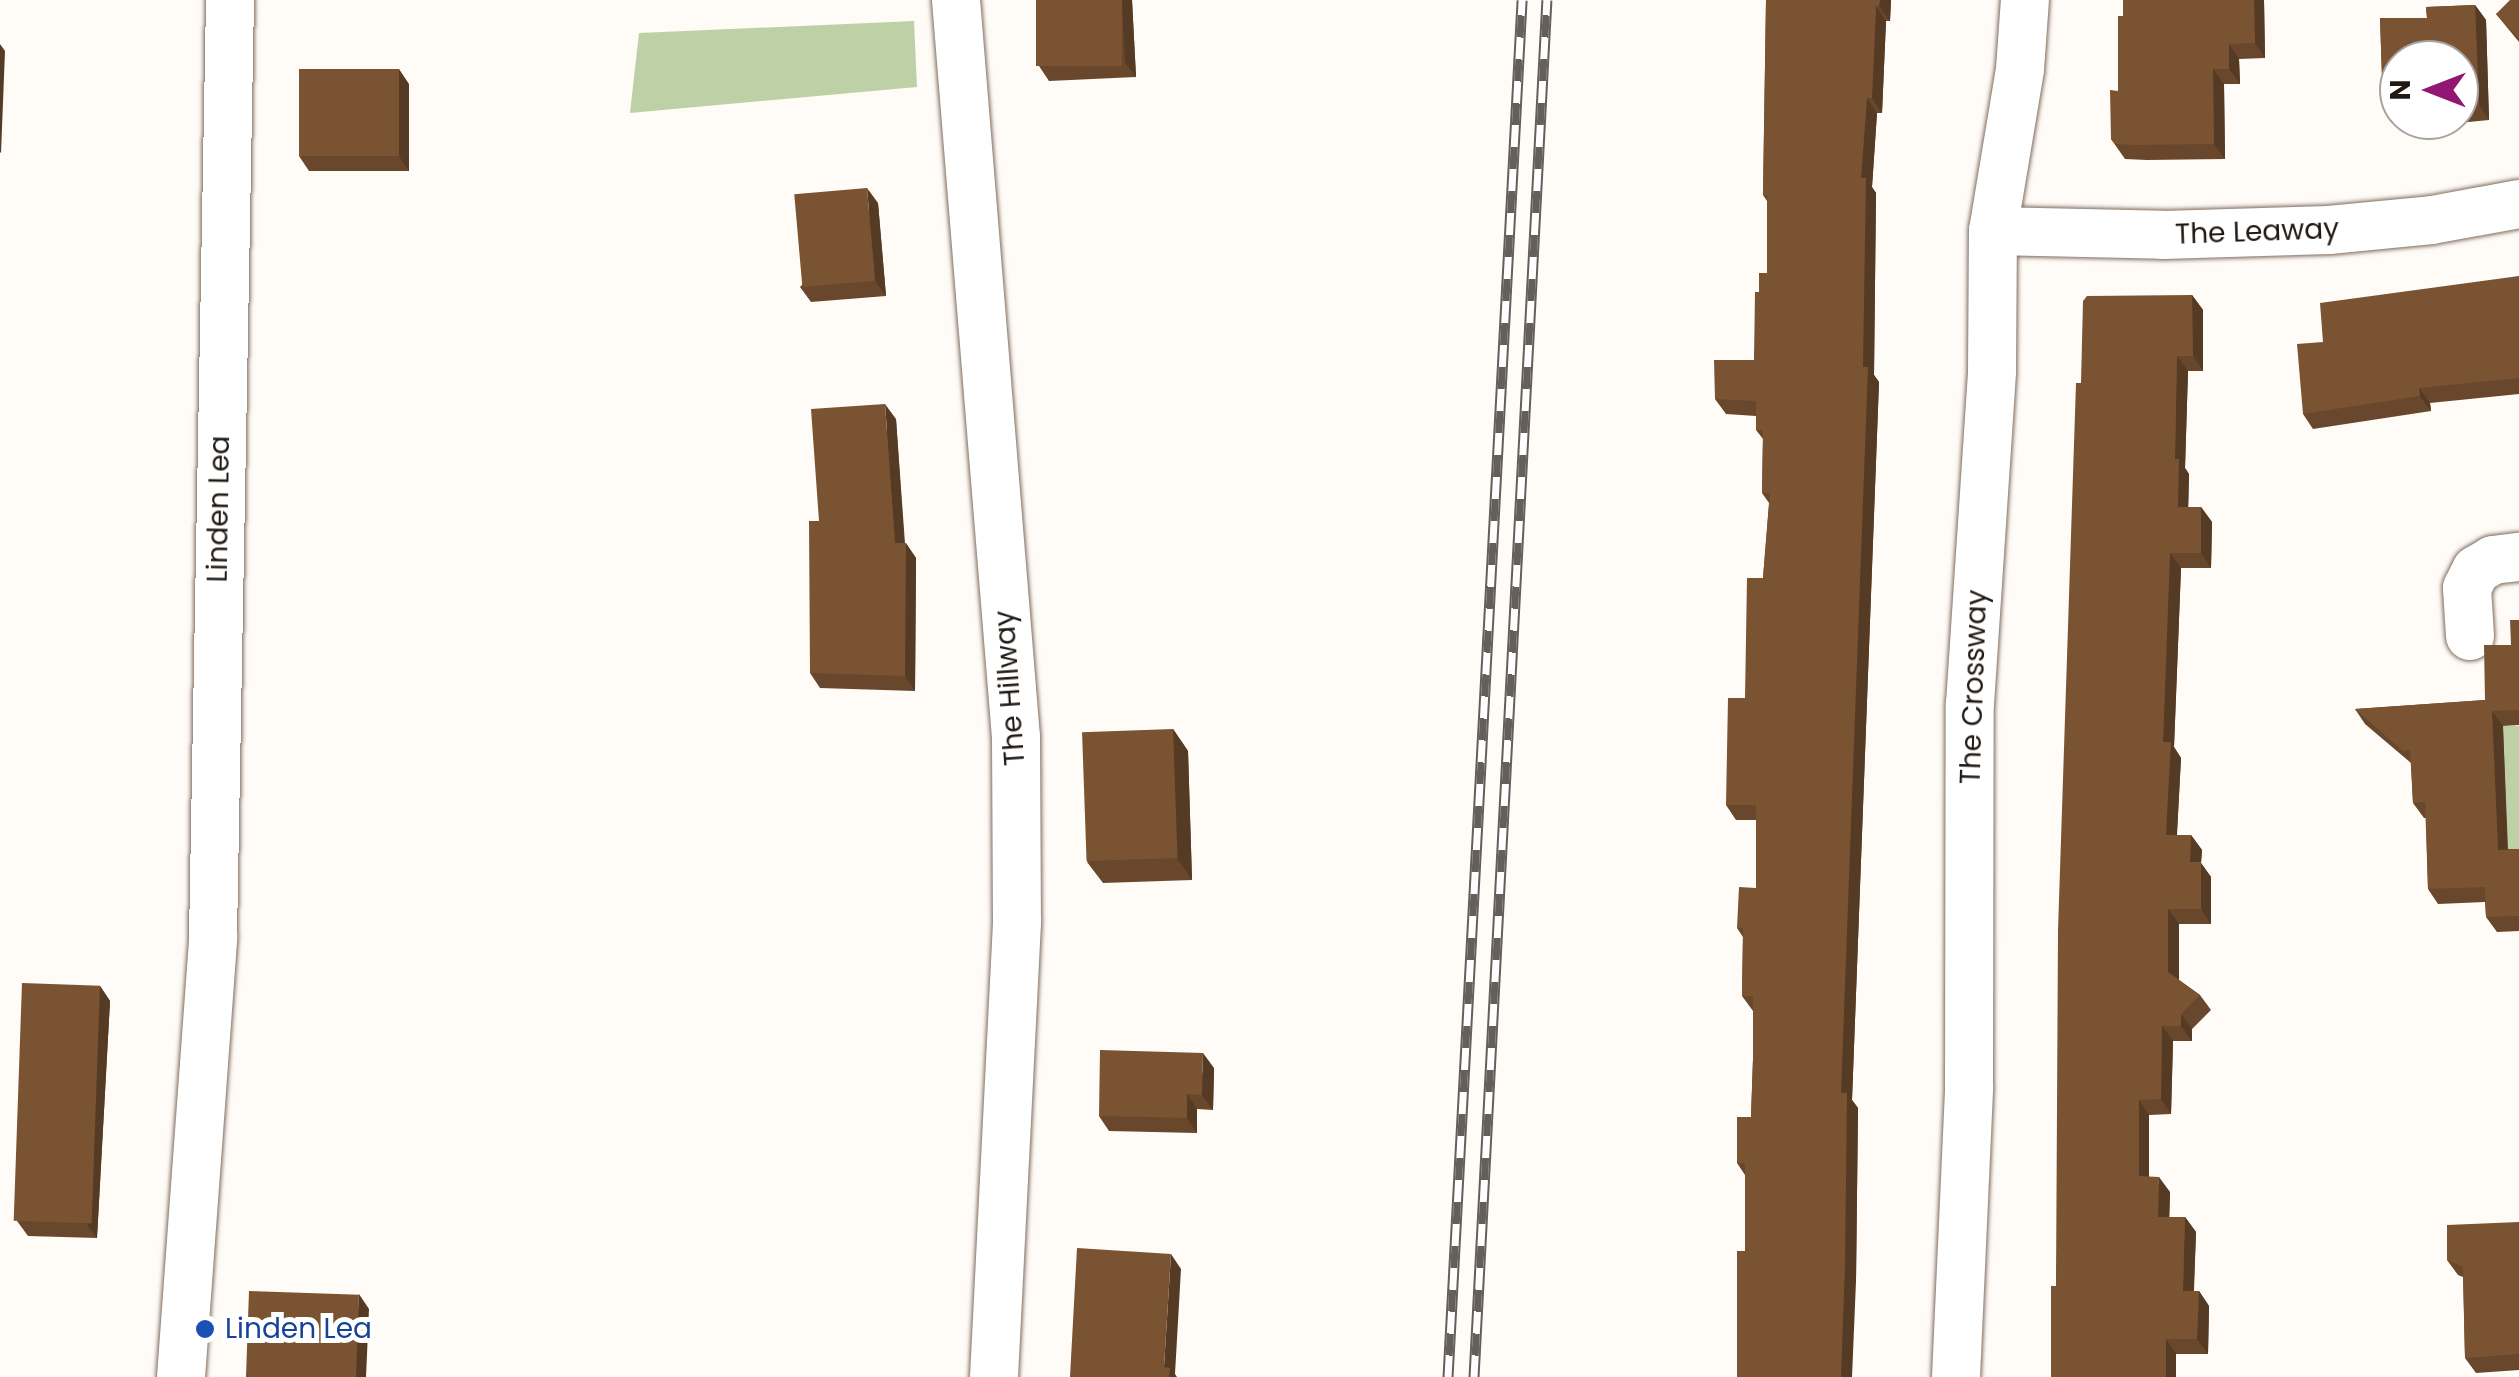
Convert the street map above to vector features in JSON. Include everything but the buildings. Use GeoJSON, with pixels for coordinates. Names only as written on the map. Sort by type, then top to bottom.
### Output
{"type":"FeatureCollection","features":[{"type":"Feature","properties":{"kind":"street","name":"Linden Lea"},"geometry":{"type":"LineString","coordinates":[[181,1377],[214,937],[230,0]]}},
{"type":"Feature","properties":{"kind":"street","name":"The Hillway"},"geometry":{"type":"LineString","coordinates":[[956,0],[1016,736],[1017,923],[994,1377]]}},
{"type":"Feature","properties":{"kind":"street","name":"The Crossway"},"geometry":{"type":"LineString","coordinates":[[1956,1377],[1969,1086],[1970,704],[1992,371],[1993,231],[2020,68],[2025,0]]}},
{"type":"Feature","properties":{"kind":"street","name":"The Leaway"},"geometry":{"type":"LineString","coordinates":[[1993,231],[2163,236],[2329,230],[2432,220],[2519,204]]}},
{"type":"Feature","properties":{"kind":"street"},"geometry":{"type":"LineString","coordinates":[[2470,636],[2467,588],[2476,570],[2493,560],[2519,556]]}},
{"type":"Feature","properties":{"kind":"green space"},"geometry":{"type":"Polygon","coordinates":[[[914,21],[917,87],[630,113],[639,33],[914,21]]]}},
{"type":"Feature","properties":{"kind":"green space"},"geometry":{"type":"Polygon","coordinates":[[[2503,726],[2519,726],[2519,866],[2508,867],[2503,726]]]}},
{"type":"Feature","properties":{"kind":"railway"},"geometry":{"type":"LineString","coordinates":[[1448,1377],[1522,0]]}},
{"type":"Feature","properties":{"kind":"railway"},"geometry":{"type":"LineString","coordinates":[[1474,1377],[1547,0]]}},
{"type":"Feature","properties":{"kind":"place","name":"Linden Lea"},"geometry":{"type":"Point","coordinates":[205,1329]}}]}
